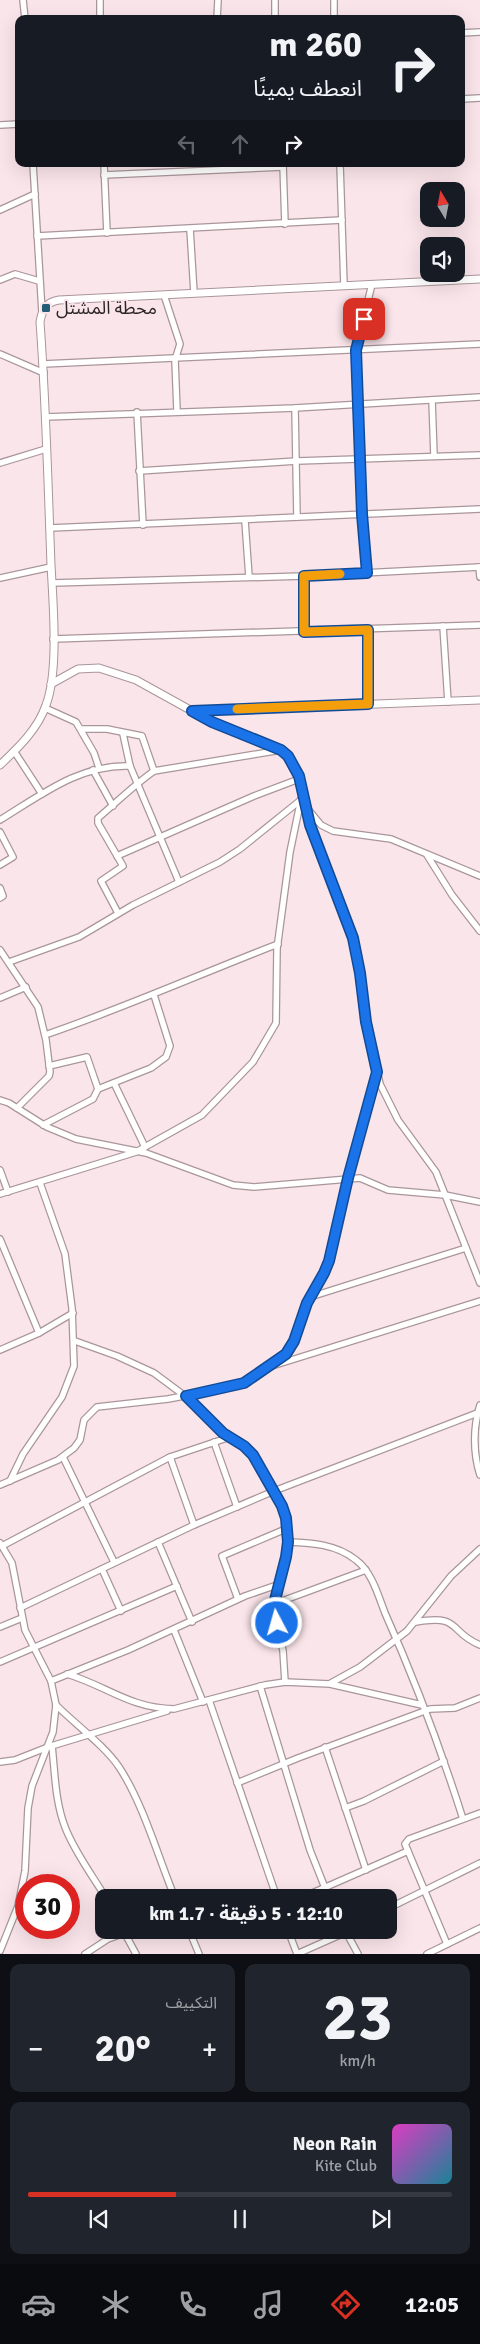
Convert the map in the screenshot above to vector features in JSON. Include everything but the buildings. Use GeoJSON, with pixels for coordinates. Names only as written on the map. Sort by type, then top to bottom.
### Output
{"type":"FeatureCollection","features":[{"type":"Feature","properties":{"kind":"street"},"geometry":{"type":"LineString","coordinates":[[24,0],[25,15]]}},
{"type":"Feature","properties":{"kind":"street"},"geometry":{"type":"LineString","coordinates":[[100,0],[100,15]]}},
{"type":"Feature","properties":{"kind":"street"},"geometry":{"type":"LineString","coordinates":[[217,15],[218,0]]}},
{"type":"Feature","properties":{"kind":"street"},"geometry":{"type":"LineString","coordinates":[[275,0],[276,15]]}},
{"type":"Feature","properties":{"kind":"street"},"geometry":{"type":"LineString","coordinates":[[334,0],[334,15]]}},
{"type":"Feature","properties":{"kind":"street"},"geometry":{"type":"LineString","coordinates":[[465,33],[480,32]]}},
{"type":"Feature","properties":{"kind":"street"},"geometry":{"type":"LineString","coordinates":[[465,99],[480,98]]}},
{"type":"Feature","properties":{"kind":"street"},"geometry":{"type":"LineString","coordinates":[[0,125],[15,124]]}},
{"type":"Feature","properties":{"kind":"street"},"geometry":{"type":"LineString","coordinates":[[0,765],[30,733],[45,708],[51,684],[53,639],[52,584],[44,373],[40,322],[42,312],[34,167]]}},
{"type":"Feature","properties":{"kind":"street"},"geometry":{"type":"LineString","coordinates":[[104,167],[107,233]]}},
{"type":"Feature","properties":{"kind":"street"},"geometry":{"type":"LineString","coordinates":[[104,175],[247,167]]}},
{"type":"Feature","properties":{"kind":"street"},"geometry":{"type":"LineString","coordinates":[[283,167],[285,224]]}},
{"type":"Feature","properties":{"kind":"street"},"geometry":{"type":"LineString","coordinates":[[340,167],[344,286]]}},
{"type":"Feature","properties":{"kind":"street"},"geometry":{"type":"LineString","coordinates":[[0,210],[35,194]]}},
{"type":"Feature","properties":{"kind":"street"},"geometry":{"type":"LineString","coordinates":[[37,236],[342,220]]}},
{"type":"Feature","properties":{"kind":"street"},"geometry":{"type":"LineString","coordinates":[[190,229],[194,293]]}},
{"type":"Feature","properties":{"kind":"street"},"geometry":{"type":"LineString","coordinates":[[0,280],[15,274],[40,281]]}},
{"type":"Feature","properties":{"kind":"street"},"geometry":{"type":"LineString","coordinates":[[42,312],[51,302],[59,300],[480,279]]}},
{"type":"Feature","properties":{"kind":"street"},"geometry":{"type":"LineString","coordinates":[[367,573],[362,514],[356,350],[372,284]]}},
{"type":"Feature","properties":{"kind":"street"},"geometry":{"type":"LineString","coordinates":[[40,292],[51,302]]}},
{"type":"Feature","properties":{"kind":"street"},"geometry":{"type":"LineString","coordinates":[[164,294],[180,344],[174,360],[177,411]]}},
{"type":"Feature","properties":{"kind":"street"},"geometry":{"type":"LineString","coordinates":[[43,364],[174,360],[416,345],[480,344]]}},
{"type":"Feature","properties":{"kind":"street"},"geometry":{"type":"LineString","coordinates":[[0,354],[44,373]]}},
{"type":"Feature","properties":{"kind":"street"},"geometry":{"type":"LineString","coordinates":[[45,417],[137,412],[295,408],[480,396]]}},
{"type":"Feature","properties":{"kind":"street"},"geometry":{"type":"LineString","coordinates":[[432,400],[434,456]]}},
{"type":"Feature","properties":{"kind":"street"},"geometry":{"type":"LineString","coordinates":[[295,408],[297,517]]}},
{"type":"Feature","properties":{"kind":"street"},"geometry":{"type":"LineString","coordinates":[[137,412],[138,471],[143,525]]}},
{"type":"Feature","properties":{"kind":"street"},"geometry":{"type":"LineString","coordinates":[[0,463],[46,449]]}},
{"type":"Feature","properties":{"kind":"street"},"geometry":{"type":"LineString","coordinates":[[138,471],[297,461],[480,455]]}},
{"type":"Feature","properties":{"kind":"street"},"geometry":{"type":"LineString","coordinates":[[50,528],[245,521],[480,509]]}},
{"type":"Feature","properties":{"kind":"street"},"geometry":{"type":"LineString","coordinates":[[245,521],[249,577]]}},
{"type":"Feature","properties":{"kind":"street"},"geometry":{"type":"LineString","coordinates":[[0,578],[51,567]]}},
{"type":"Feature","properties":{"kind":"street"},"geometry":{"type":"LineString","coordinates":[[52,584],[304,576],[480,567],[480,577]]}},
{"type":"Feature","properties":{"kind":"street"},"geometry":{"type":"LineString","coordinates":[[304,576],[304,632]]}},
{"type":"Feature","properties":{"kind":"street"},"geometry":{"type":"LineString","coordinates":[[53,639],[480,625]]}},
{"type":"Feature","properties":{"kind":"street"},"geometry":{"type":"LineString","coordinates":[[443,626],[448,702]]}},
{"type":"Feature","properties":{"kind":"street"},"geometry":{"type":"LineString","coordinates":[[368,630],[368,704]]}},
{"type":"Feature","properties":{"kind":"street"},"geometry":{"type":"LineString","coordinates":[[51,684],[78,670],[99,668],[136,680],[212,722],[281,750],[288,756],[299,779],[302,798],[310,825],[355,945],[366,1022],[380,1084],[394,1113],[434,1167],[480,1283]]}},
{"type":"Feature","properties":{"kind":"street"},"geometry":{"type":"LineString","coordinates":[[192,711],[480,700]]}},
{"type":"Feature","properties":{"kind":"street"},"geometry":{"type":"LineString","coordinates":[[45,708],[74,720],[81,729],[113,806]]}},
{"type":"Feature","properties":{"kind":"street"},"geometry":{"type":"LineString","coordinates":[[81,729],[107,729],[143,737],[154,770]]}},
{"type":"Feature","properties":{"kind":"street"},"geometry":{"type":"LineString","coordinates":[[123,734],[130,766],[138,781],[179,882]]}},
{"type":"Feature","properties":{"kind":"street"},"geometry":{"type":"LineString","coordinates":[[118,913],[101,881],[122,867],[98,820],[138,781],[154,770],[281,750]]}},
{"type":"Feature","properties":{"kind":"street"},"geometry":{"type":"LineString","coordinates":[[14,751],[42,794]]}},
{"type":"Feature","properties":{"kind":"street"},"geometry":{"type":"LineString","coordinates":[[0,820],[69,779],[110,766],[130,766]]}},
{"type":"Feature","properties":{"kind":"street"},"geometry":{"type":"LineString","coordinates":[[117,856],[160,835],[299,779]]}},
{"type":"Feature","properties":{"kind":"street"},"geometry":{"type":"LineString","coordinates":[[9,962],[72,940],[118,913],[220,862],[240,849],[302,798]]}},
{"type":"Feature","properties":{"kind":"street"},"geometry":{"type":"LineString","coordinates":[[0,1194],[136,1152],[202,1115],[253,1062],[276,1023],[275,972],[278,944],[290,852],[302,798]]}},
{"type":"Feature","properties":{"kind":"street"},"geometry":{"type":"LineString","coordinates":[[306,808],[317,822],[327,829],[383,836],[480,876]]}},
{"type":"Feature","properties":{"kind":"street"},"geometry":{"type":"LineString","coordinates":[[0,832],[13,857],[0,864]]}},
{"type":"Feature","properties":{"kind":"street"},"geometry":{"type":"LineString","coordinates":[[427,855],[452,895],[480,931]]}},
{"type":"Feature","properties":{"kind":"street"},"geometry":{"type":"LineString","coordinates":[[0,888],[3,896],[0,898]]}},
{"type":"Feature","properties":{"kind":"street"},"geometry":{"type":"LineString","coordinates":[[45,1035],[278,944]]}},
{"type":"Feature","properties":{"kind":"street"},"geometry":{"type":"LineString","coordinates":[[0,950],[26,986],[38,1007],[45,1035],[49,1066],[49,1076],[17,1108]]}},
{"type":"Feature","properties":{"kind":"street"},"geometry":{"type":"LineString","coordinates":[[0,998],[26,986]]}},
{"type":"Feature","properties":{"kind":"street"},"geometry":{"type":"LineString","coordinates":[[43,1125],[93,1099],[98,1089],[156,1065],[166,1057],[170,1052],[170,1046],[154,994]]}},
{"type":"Feature","properties":{"kind":"street"},"geometry":{"type":"LineString","coordinates":[[49,1066],[87,1056],[98,1089]]}},
{"type":"Feature","properties":{"kind":"street"},"geometry":{"type":"LineString","coordinates":[[0,1485],[63,1457],[78,1444],[84,1420],[88,1414],[97,1408],[186,1396],[236,1386],[267,1368],[290,1348],[310,1297],[329,1261],[348,1178],[377,1072]]}},
{"type":"Feature","properties":{"kind":"street"},"geometry":{"type":"LineString","coordinates":[[114,1083],[145,1147]]}},
{"type":"Feature","properties":{"kind":"street"},"geometry":{"type":"LineString","coordinates":[[0,1100],[17,1108],[43,1125],[84,1142],[146,1153],[221,1181],[244,1187],[360,1178],[388,1190],[445,1195],[480,1202]]}},
{"type":"Feature","properties":{"kind":"street"},"geometry":{"type":"LineString","coordinates":[[0,1170],[8,1192]]}},
{"type":"Feature","properties":{"kind":"street"},"geometry":{"type":"LineString","coordinates":[[10,1481],[23,1454],[68,1387],[74,1366],[73,1313],[62,1241],[40,1183]]}},
{"type":"Feature","properties":{"kind":"street"},"geometry":{"type":"LineString","coordinates":[[0,1239],[3,1253],[39,1333]]}},
{"type":"Feature","properties":{"kind":"street"},"geometry":{"type":"LineString","coordinates":[[310,1297],[466,1248]]}},
{"type":"Feature","properties":{"kind":"street"},"geometry":{"type":"LineString","coordinates":[[267,1368],[480,1300]]}},
{"type":"Feature","properties":{"kind":"street"},"geometry":{"type":"LineString","coordinates":[[0,1350],[39,1333],[73,1313]]}},
{"type":"Feature","properties":{"kind":"street"},"geometry":{"type":"LineString","coordinates":[[74,1340],[140,1365],[186,1396],[230,1437],[244,1446],[253,1455],[282,1506],[288,1528],[286,1557],[277,1586],[274,1604],[283,1651],[285,1682]]}},
{"type":"Feature","properties":{"kind":"street"},"geometry":{"type":"LineString","coordinates":[[480,1405],[475,1444],[480,1475]]}},
{"type":"Feature","properties":{"kind":"street"},"geometry":{"type":"LineString","coordinates":[[20,1608],[194,1525],[274,1491],[479,1412]]}},
{"type":"Feature","properties":{"kind":"street"},"geometry":{"type":"LineString","coordinates":[[0,1952],[18,1906],[25,1870],[28,1808],[32,1786],[50,1747],[56,1705],[51,1681],[34,1649],[22,1618],[15,1571],[1,1544],[84,1503],[170,1456],[230,1437]]}},
{"type":"Feature","properties":{"kind":"street"},"geometry":{"type":"LineString","coordinates":[[214,1442],[237,1507]]}},
{"type":"Feature","properties":{"kind":"street"},"geometry":{"type":"LineString","coordinates":[[170,1456],[194,1525]]}},
{"type":"Feature","properties":{"kind":"street"},"geometry":{"type":"LineString","coordinates":[[63,1457],[114,1562]]}},
{"type":"Feature","properties":{"kind":"street"},"geometry":{"type":"LineString","coordinates":[[238,1599],[222,1556],[288,1528]]}},
{"type":"Feature","properties":{"kind":"street"},"geometry":{"type":"LineString","coordinates":[[158,1542],[192,1622]]}},
{"type":"Feature","properties":{"kind":"street"},"geometry":{"type":"LineString","coordinates":[[288,1542],[330,1546],[357,1560],[366,1570],[397,1640],[444,1761],[464,1820]]}},
{"type":"Feature","properties":{"kind":"street"},"geometry":{"type":"LineString","coordinates":[[330,1684],[346,1676],[397,1640],[416,1622],[451,1576],[480,1549]]}},
{"type":"Feature","properties":{"kind":"street"},"geometry":{"type":"LineString","coordinates":[[102,1569],[121,1611]]}},
{"type":"Feature","properties":{"kind":"street"},"geometry":{"type":"LineString","coordinates":[[274,1604],[366,1570]]}},
{"type":"Feature","properties":{"kind":"street"},"geometry":{"type":"LineString","coordinates":[[0,1662],[177,1586]]}},
{"type":"Feature","properties":{"kind":"street"},"geometry":{"type":"LineString","coordinates":[[51,1681],[174,1630],[238,1599],[277,1586]]}},
{"type":"Feature","properties":{"kind":"street"},"geometry":{"type":"LineString","coordinates":[[0,1627],[22,1618]]}},
{"type":"Feature","properties":{"kind":"street"},"geometry":{"type":"LineString","coordinates":[[416,1622],[434,1619],[443,1620],[480,1645]]}},
{"type":"Feature","properties":{"kind":"street"},"geometry":{"type":"LineString","coordinates":[[174,1630],[206,1701],[274,1889]]}},
{"type":"Feature","properties":{"kind":"street"},"geometry":{"type":"LineString","coordinates":[[67,1674],[93,1682],[137,1704],[174,1709]]}},
{"type":"Feature","properties":{"kind":"street"},"geometry":{"type":"LineString","coordinates":[[0,1762],[15,1760],[87,1735],[174,1709],[260,1686],[285,1682],[330,1684],[423,1708],[455,1708],[480,1698]]}},
{"type":"Feature","properties":{"kind":"street"},"geometry":{"type":"LineString","coordinates":[[260,1686],[283,1766],[325,1887]]}},
{"type":"Feature","properties":{"kind":"street"},"geometry":{"type":"LineString","coordinates":[[56,1705],[114,1760],[130,1786],[171,1889]]}},
{"type":"Feature","properties":{"kind":"street"},"geometry":{"type":"LineString","coordinates":[[237,1783],[423,1708]]}},
{"type":"Feature","properties":{"kind":"street"},"geometry":{"type":"LineString","coordinates":[[50,1747],[62,1820],[101,1889]]}},
{"type":"Feature","properties":{"kind":"street"},"geometry":{"type":"LineString","coordinates":[[325,1748],[366,1870]]}},
{"type":"Feature","properties":{"kind":"street"},"geometry":{"type":"LineString","coordinates":[[345,1808],[372,1798],[444,1761]]}},
{"type":"Feature","properties":{"kind":"street"},"geometry":{"type":"LineString","coordinates":[[447,1944],[405,1844],[409,1839],[480,1813]]}},
{"type":"Feature","properties":{"kind":"street"},"geometry":{"type":"LineString","coordinates":[[320,1889],[408,1850]]}},
{"type":"Feature","properties":{"kind":"street"},"geometry":{"type":"LineString","coordinates":[[397,1904],[480,1863]]}},
{"type":"Feature","properties":{"kind":"street"},"geometry":{"type":"LineString","coordinates":[[427,1954],[480,1928]]}},
{"type":"Feature","properties":{"kind":"street"},"geometry":{"type":"LineString","coordinates":[[85,1954],[108,1939]]}},
{"type":"Feature","properties":{"kind":"street"},"geometry":{"type":"LineString","coordinates":[[128,1939],[136,1954]]}},
{"type":"Feature","properties":{"kind":"street"},"geometry":{"type":"LineString","coordinates":[[193,1939],[199,1954]]}},
{"type":"Feature","properties":{"kind":"street"},"geometry":{"type":"LineString","coordinates":[[291,1939],[297,1954],[330,1939]]}},
{"type":"Feature","properties":{"kind":"street"},"geometry":{"type":"LineString","coordinates":[[351,1939],[358,1954]]}},
{"type":"Feature","properties":{"kind":"slow traffic"},"geometry":{"type":"LineString","coordinates":[[237,709],[368,704],[368,630],[304,632],[304,576],[340,574]]}},
{"type":"Feature","properties":{"kind":"place","name":"محطة المشتل"},"geometry":{"type":"Point","coordinates":[46,308]}},
{"type":"Feature","properties":{"kind":"route"},"geometry":{"type":"LineString","coordinates":[[277,1623],[274,1604],[288,1542],[286,1518],[282,1506],[260,1464],[253,1455],[244,1446],[223,1433],[186,1396],[244,1383],[277,1361],[290,1348],[310,1296],[329,1261],[348,1178],[377,1072],[366,1022],[355,945],[310,825],[299,776],[288,756],[272,744],[212,722],[192,711],[368,704],[368,630],[304,632],[304,576],[367,573],[362,514],[356,350],[364,319]]}}]}
